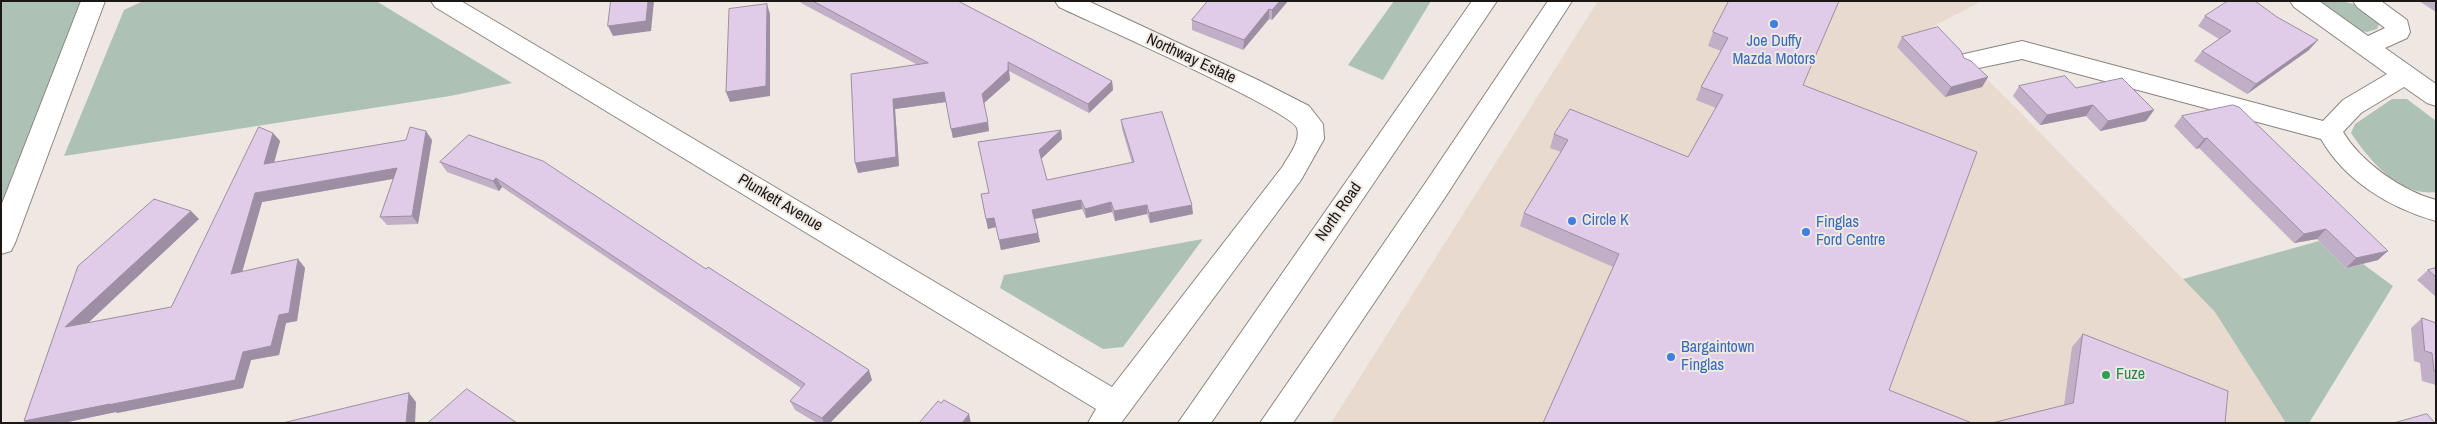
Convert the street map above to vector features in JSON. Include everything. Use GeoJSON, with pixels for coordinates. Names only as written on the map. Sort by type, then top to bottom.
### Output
{"type":"FeatureCollection","features":[{"type":"Feature","properties":{"kind":"street"},"geometry":{"type":"LineString","coordinates":[[1,242],[93,1]]}},
{"type":"Feature","properties":{"kind":"street","name":"Plunkett Avenue"},"geometry":{"type":"LineString","coordinates":[[443,1],[1110,414]]}},
{"type":"Feature","properties":{"kind":"street","name":"Northway Estate"},"geometry":{"type":"LineString","coordinates":[[1067,1],[1251,87],[1300,113],[1310,124],[1310,140],[1292,173],[1110,414]]}},
{"type":"Feature","properties":{"kind":"street","name":"North Road"},"geometry":{"type":"LineString","coordinates":[[1192,423],[1485,1]]}},
{"type":"Feature","properties":{"kind":"street"},"geometry":{"type":"LineString","coordinates":[[1275,423],[1440,184],[1560,1]]}},
{"type":"Feature","properties":{"kind":"street"},"geometry":{"type":"LineString","coordinates":[[2302,1],[2436,97]]}},
{"type":"Feature","properties":{"kind":"street"},"geometry":{"type":"LineString","coordinates":[[2365,1],[2398,26],[2398,32],[2366,47]]}},
{"type":"Feature","properties":{"kind":"street"},"geometry":{"type":"LineString","coordinates":[[1969,61],[2022,50],[2330,132]]}},
{"type":"Feature","properties":{"kind":"street"},"geometry":{"type":"LineString","coordinates":[[2330,132],[2337,119],[2386,84],[2406,76]]}},
{"type":"Feature","properties":{"kind":"street"},"geometry":{"type":"LineString","coordinates":[[2330,132],[2334,142],[2383,188],[2400,198],[2436,210]]}},
{"type":"Feature","properties":{"kind":"shaded area"},"geometry":{"type":"Polygon","coordinates":[[[1598,1],[1982,1],[1930,28],[1975,73],[1980,72],[2219,316],[2287,423],[1331,423],[1598,1]]]}},
{"type":"Feature","properties":{"kind":"green space"},"geometry":{"type":"Polygon","coordinates":[[[1,1],[91,1],[1,228],[1,1]]]}},
{"type":"Feature","properties":{"kind":"green space"},"geometry":{"type":"Polygon","coordinates":[[[376,1],[512,83],[450,96],[64,156],[124,10],[141,2],[376,1]]]}},
{"type":"Feature","properties":{"kind":"green space"},"geometry":{"type":"Polygon","coordinates":[[[1394,1],[1431,1],[1383,80],[1348,65],[1394,1]]]}},
{"type":"Feature","properties":{"kind":"green space"},"geometry":{"type":"Polygon","coordinates":[[[2317,1],[2336,1],[2359,6],[2366,10],[2379,24],[2377,29],[2367,32],[2360,31],[2317,1]]]}},
{"type":"Feature","properties":{"kind":"green space"},"geometry":{"type":"Polygon","coordinates":[[[2392,99],[2407,99],[2436,121],[2436,192],[2410,189],[2398,183],[2376,165],[2351,133],[2355,124],[2392,99]]]}},
{"type":"Feature","properties":{"kind":"green space"},"geometry":{"type":"Polygon","coordinates":[[[1203,239],[1123,347],[1103,349],[1000,288],[1004,275],[1203,239]]]}},
{"type":"Feature","properties":{"kind":"green space"},"geometry":{"type":"Polygon","coordinates":[[[2319,241],[2346,268],[2363,264],[2393,286],[2309,423],[2286,423],[2215,312],[2183,279],[2319,241]]]}},
{"type":"Feature","properties":{"kind":"building"},"geometry":{"type":"Polygon","coordinates":[[[611,1],[648,1],[646,21],[608,26],[611,1]]]}},
{"type":"Feature","properties":{"kind":"building"},"geometry":{"type":"Polygon","coordinates":[[[813,1],[958,1],[1112,81],[1088,104],[1008,62],[1008,70],[982,94],[988,122],[951,129],[944,92],[893,99],[896,157],[855,163],[851,74],[928,63],[813,1]]]}},
{"type":"Feature","properties":{"kind":"building"},"geometry":{"type":"Polygon","coordinates":[[[1208,1],[1280,1],[1272,10],[1269,9],[1244,40],[1192,20],[1208,1]]]}},
{"type":"Feature","properties":{"kind":"building"},"geometry":{"type":"Polygon","coordinates":[[[1729,1],[1839,1],[1803,85],[1977,152],[1889,390],[1972,423],[1543,423],[1619,254],[1524,213],[1568,140],[1554,134],[1570,109],[1688,157],[1723,95],[1701,87],[1728,38],[1713,32],[1729,1]]]}},
{"type":"Feature","properties":{"kind":"building"},"geometry":{"type":"Polygon","coordinates":[[[2228,1],[2255,1],[2277,17],[2318,40],[2256,84],[2202,51],[2231,31],[2205,16],[2228,1]]]}},
{"type":"Feature","properties":{"kind":"building"},"geometry":{"type":"Polygon","coordinates":[[[767,4],[766,86],[726,92],[729,9],[767,4]]]}},
{"type":"Feature","properties":{"kind":"building"},"geometry":{"type":"Polygon","coordinates":[[[1938,27],[1961,51],[1964,58],[1971,61],[1988,77],[1951,87],[1902,37],[1938,27]]]}},
{"type":"Feature","properties":{"kind":"building"},"geometry":{"type":"Polygon","coordinates":[[[2065,76],[2076,88],[2122,78],[2154,110],[2108,121],[2093,105],[2047,115],[2019,86],[2065,76]]]}},
{"type":"Feature","properties":{"kind":"building"},"geometry":{"type":"Polygon","coordinates":[[[2233,105],[2239,107],[2388,251],[2356,258],[2326,229],[2304,234],[2207,138],[2204,139],[2182,116],[2233,105]]]}},
{"type":"Feature","properties":{"kind":"building"},"geometry":{"type":"Polygon","coordinates":[[[1162,112],[1192,205],[1149,213],[1147,205],[1114,211],[1111,202],[1085,209],[1081,200],[1032,210],[1038,233],[999,240],[994,218],[986,219],[981,194],[989,193],[978,142],[1061,130],[1039,150],[1047,180],[1134,162],[1121,120],[1162,112]]]}},
{"type":"Feature","properties":{"kind":"building"},"geometry":{"type":"Polygon","coordinates":[[[259,127],[273,133],[264,164],[406,140],[410,127],[426,131],[412,216],[380,217],[397,168],[255,193],[231,274],[298,259],[289,313],[279,315],[271,346],[243,352],[235,380],[24,421],[78,266],[154,199],[191,211],[65,327],[171,307],[259,127]]]}},
{"type":"Feature","properties":{"kind":"building"},"geometry":{"type":"Polygon","coordinates":[[[469,135],[543,161],[706,269],[708,267],[869,370],[822,418],[790,401],[805,384],[496,178],[493,181],[440,162],[469,135]]]}},
{"type":"Feature","properties":{"kind":"building"},"geometry":{"type":"Polygon","coordinates":[[[2436,268],[2436,277],[2428,270],[2436,268]]]}},
{"type":"Feature","properties":{"kind":"building"},"geometry":{"type":"Polygon","coordinates":[[[2422,318],[2436,323],[2436,372],[2434,371],[2432,353],[2425,351],[2422,318]]]}},
{"type":"Feature","properties":{"kind":"building","name":"Fuze"},"geometry":{"type":"Polygon","coordinates":[[[2083,334],[2228,391],[2225,423],[1992,423],[2073,403],[2083,334]]]}},
{"type":"Feature","properties":{"kind":"building"},"geometry":{"type":"Polygon","coordinates":[[[467,389],[517,423],[428,423],[467,389]]]}},
{"type":"Feature","properties":{"kind":"building"},"geometry":{"type":"Polygon","coordinates":[[[409,393],[406,423],[283,423],[409,393]]]}},
{"type":"Feature","properties":{"kind":"building"},"geometry":{"type":"Polygon","coordinates":[[[944,400],[969,414],[962,423],[919,423],[938,401],[941,403],[944,400]]]}},
{"type":"Feature","properties":{"kind":"building"},"geometry":{"type":"Polygon","coordinates":[[[2427,414],[2435,423],[2394,423],[2427,414]]]}},
{"type":"Feature","properties":{"kind":"place","name":"Joe Duffy Mazda Motors"},"geometry":{"type":"Point","coordinates":[1774,24]}},
{"type":"Feature","properties":{"kind":"place","name":"Circle K"},"geometry":{"type":"Point","coordinates":[1572,221]}},
{"type":"Feature","properties":{"kind":"place","name":"Finglas Ford Centre"},"geometry":{"type":"Point","coordinates":[1806,232]}},
{"type":"Feature","properties":{"kind":"place","name":"Bargaintown Finglas"},"geometry":{"type":"Point","coordinates":[1671,357]}},
{"type":"Feature","properties":{"kind":"place","name":"Fuze"},"geometry":{"type":"Point","coordinates":[2106,375]}}]}
